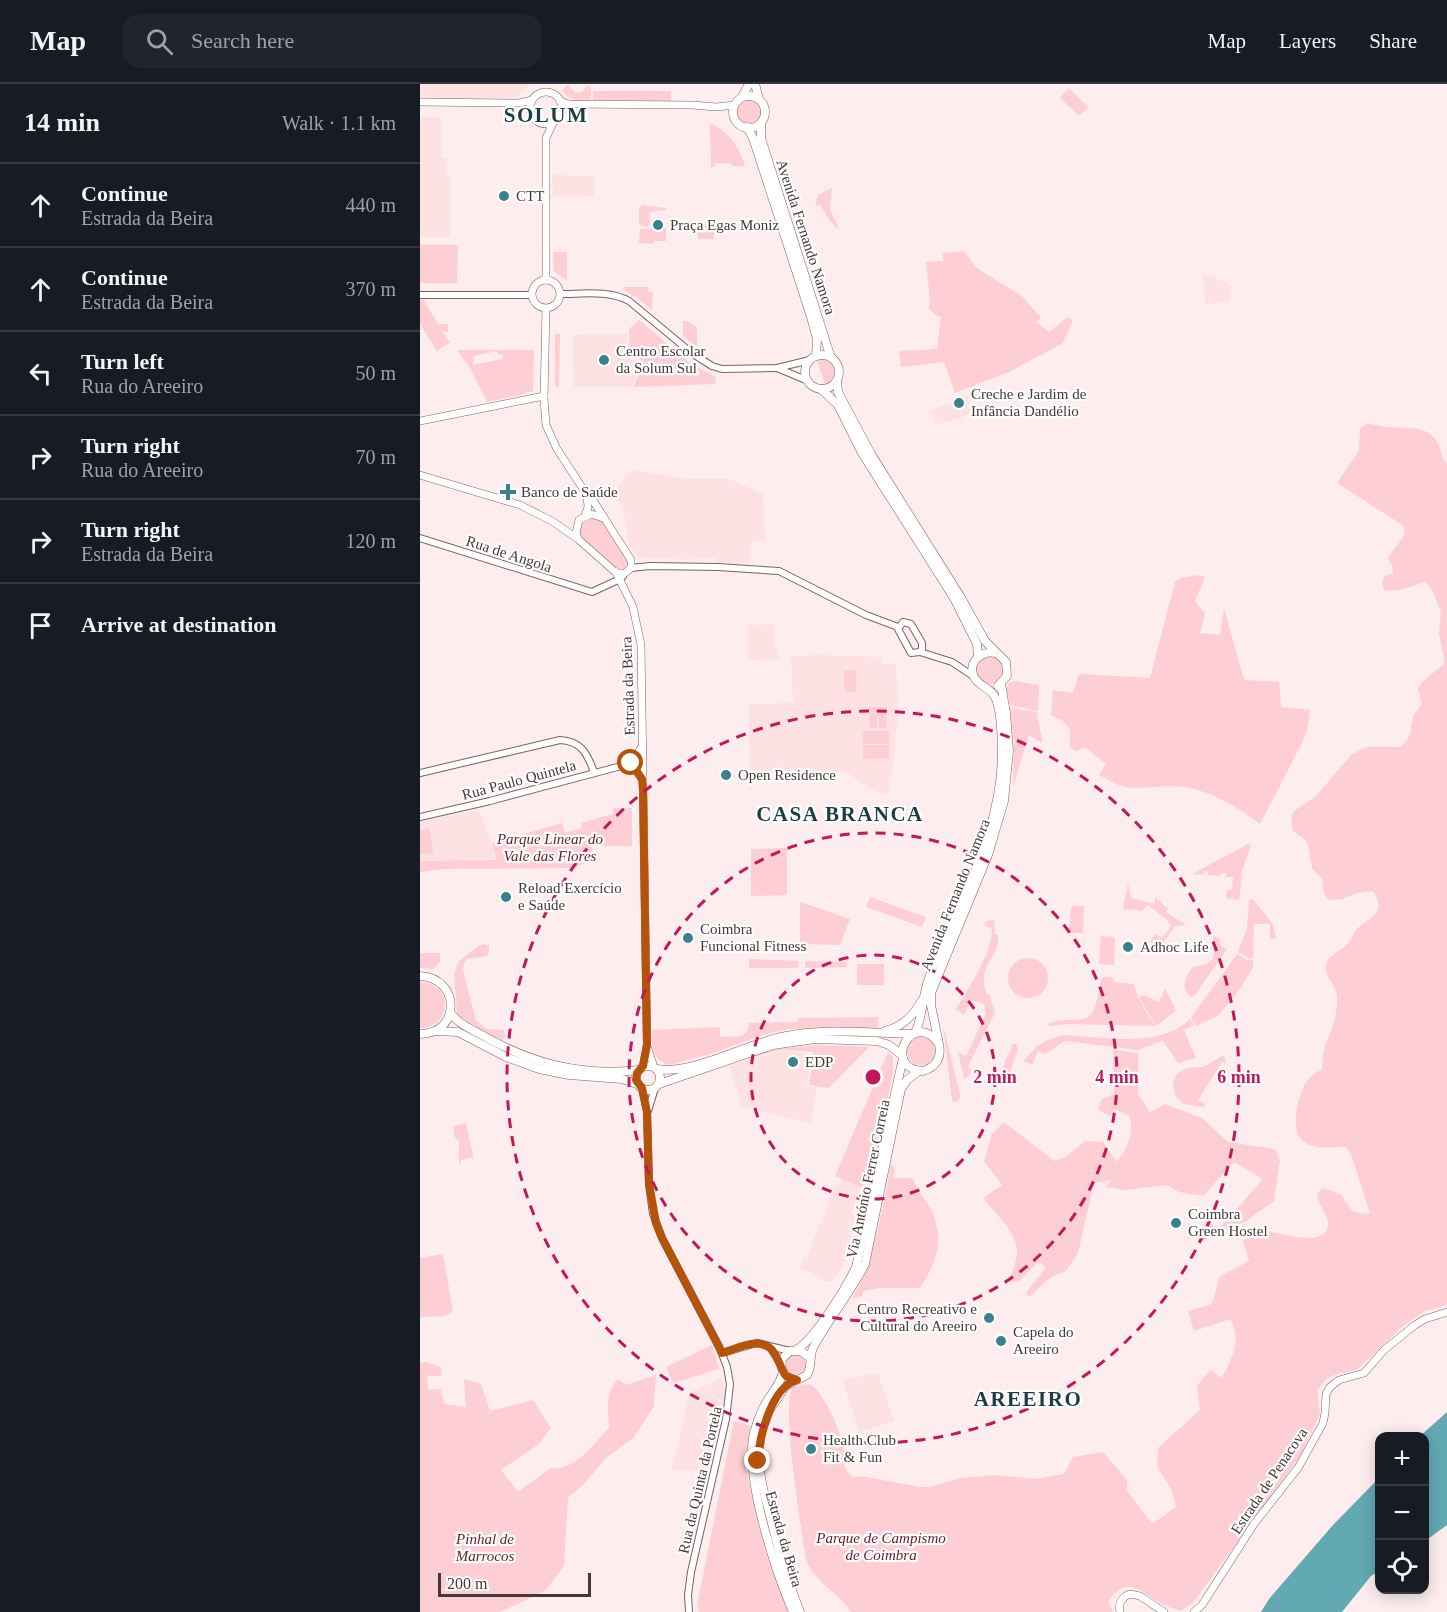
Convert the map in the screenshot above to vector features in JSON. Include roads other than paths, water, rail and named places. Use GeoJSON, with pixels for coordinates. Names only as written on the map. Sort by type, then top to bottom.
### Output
{"type":"FeatureCollection","features":[{"type":"Feature","properties":{"kind":"main road"},"geometry":{"type":"LineString","coordinates":[[543,84],[530,111],[546,138]]}},
{"type":"Feature","properties":{"kind":"main road"},"geometry":{"type":"LineString","coordinates":[[550,84],[560,101],[569,104],[716,107],[735,105]]}},
{"type":"Feature","properties":{"kind":"main road"},"geometry":{"type":"LineString","coordinates":[[749,84],[733,112],[740,125],[747,127],[754,127],[761,123],[765,111],[755,84]]}},
{"type":"Feature","properties":{"kind":"main road"},"geometry":{"type":"LineString","coordinates":[[420,102],[519,103],[546,92],[555,95]]}},
{"type":"Feature","properties":{"kind":"main road"},"geometry":{"type":"LineString","coordinates":[[742,98],[752,96],[759,99]]}},
{"type":"Feature","properties":{"kind":"main road"},"geometry":{"type":"LineString","coordinates":[[546,280],[546,138],[561,113],[560,101]]}},
{"type":"Feature","properties":{"kind":"main road"},"geometry":{"type":"LineString","coordinates":[[537,122],[545,125],[553,123]]}},
{"type":"Feature","properties":{"kind":"main road","name":"Avenida Fernando Namora"},"geometry":{"type":"LineString","coordinates":[[761,123],[760,134],[764,149],[831,358],[839,369],[838,392],[871,454],[960,596],[985,641],[1004,658],[1008,667],[1007,676],[1001,684],[1009,750],[1004,801],[988,855],[934,981],[931,993],[939,1044]]}},
{"type":"Feature","properties":{"kind":"main road","name":"Avenida Fernando Namora"},"geometry":{"type":"LineString","coordinates":[[747,127],[755,145],[817,339],[813,358],[805,371],[806,380]]}},
{"type":"Feature","properties":{"kind":"main road"},"geometry":{"type":"LineString","coordinates":[[546,280],[555,283],[560,294],[554,306],[546,309],[537,306],[531,295],[537,283],[546,280]]}},
{"type":"Feature","properties":{"kind":"main road"},"geometry":{"type":"LineString","coordinates":[[546,309],[544,396],[546,425],[551,439],[632,560],[626,573]]}},
{"type":"Feature","properties":{"kind":"main road"},"geometry":{"type":"LineString","coordinates":[[813,358],[826,356],[831,358]]}},
{"type":"Feature","properties":{"kind":"main road"},"geometry":{"type":"LineString","coordinates":[[806,380],[821,389],[838,405],[862,453],[954,598],[977,644],[974,676],[982,685],[988,687],[1001,684]]}},
{"type":"Feature","properties":{"kind":"main road"},"geometry":{"type":"LineString","coordinates":[[821,389],[829,388],[837,381]]}},
{"type":"Feature","properties":{"kind":"main road"},"geometry":{"type":"LineString","coordinates":[[420,421],[544,396]]}},
{"type":"Feature","properties":{"kind":"main road","name":"Estrada da Beira"},"geometry":{"type":"LineString","coordinates":[[420,475],[520,505],[538,513],[578,539],[615,572],[626,573],[627,592],[636,614],[641,645],[644,744],[635,763],[642,779],[647,1045],[641,1068],[636,1076],[640,1086]]}},
{"type":"Feature","properties":{"kind":"main road"},"geometry":{"type":"LineString","coordinates":[[559,526],[567,528],[576,526],[585,516],[588,507],[587,495]]}},
{"type":"Feature","properties":{"kind":"main road"},"geometry":{"type":"LineString","coordinates":[[585,516],[591,514],[603,518]]}},
{"type":"Feature","properties":{"kind":"main road"},"geometry":{"type":"LineString","coordinates":[[576,526],[578,539]]}},
{"type":"Feature","properties":{"kind":"main road"},"geometry":{"type":"LineString","coordinates":[[976,659],[986,653],[996,653]]}},
{"type":"Feature","properties":{"kind":"main road","name":"Avenida Fernando Namora"},"geometry":{"type":"LineString","coordinates":[[914,1034],[921,1016],[928,980],[962,903],[996,811],[1000,786],[1001,737],[998,706],[988,687]]}},
{"type":"Feature","properties":{"kind":"main road"},"geometry":{"type":"LineString","coordinates":[[420,976],[432,978],[441,983],[447,990],[451,1001],[450,1012],[445,1023],[435,1031]]}},
{"type":"Feature","properties":{"kind":"main road"},"geometry":{"type":"LineString","coordinates":[[874,1034],[900,1025],[912,1016],[923,997]]}},
{"type":"Feature","properties":{"kind":"main road"},"geometry":{"type":"LineString","coordinates":[[420,1034],[435,1031],[458,1032],[506,1057],[539,1069],[568,1075],[622,1079],[649,1090],[761,1048],[794,1041],[878,1041],[889,1045],[902,1056],[909,1067],[919,1071],[929,1069],[938,1062],[940,1056],[939,1044],[932,1035],[926,1033],[809,1033],[787,1035],[670,1071],[656,1068],[622,1072],[581,1070],[531,1059],[497,1044],[453,1018],[450,1012]]}},
{"type":"Feature","properties":{"kind":"main road"},"geometry":{"type":"LineString","coordinates":[[902,1056],[904,1042],[914,1034]]}},
{"type":"Feature","properties":{"kind":"main road","name":"Estrada da Beira"},"geometry":{"type":"LineString","coordinates":[[647,1045],[660,1076],[657,1086]]}},
{"type":"Feature","properties":{"kind":"main road","name":"Via António Ferrer Correia"},"geometry":{"type":"LineString","coordinates":[[793,1350],[807,1342],[856,1267],[902,1056]]}},
{"type":"Feature","properties":{"kind":"main road","name":"Via António Ferrer Correia"},"geometry":{"type":"LineString","coordinates":[[810,1358],[813,1346],[856,1282],[865,1264],[901,1089],[907,1080],[919,1071]]}},
{"type":"Feature","properties":{"kind":"main road","name":"Estrada de Penacova"},"geometry":{"type":"LineString","coordinates":[[1194,1612],[1203,1605],[1254,1524],[1298,1468],[1323,1423],[1326,1394],[1330,1387],[1339,1380],[1364,1373],[1384,1350],[1415,1325],[1447,1312]]}},
{"type":"Feature","properties":{"kind":"main road"},"geometry":{"type":"LineString","coordinates":[[793,1350],[806,1354],[810,1358],[811,1367],[807,1375],[797,1380],[786,1376],[782,1368],[785,1354],[793,1350]]}},
{"type":"Feature","properties":{"kind":"main road","name":"Estrada da Beira"},"geometry":{"type":"LineString","coordinates":[[782,1368],[780,1383],[767,1400],[758,1422],[753,1438],[752,1460],[753,1475],[769,1545],[793,1612]]}},
{"type":"Feature","properties":{"kind":"main road","name":"Estrada da Beira"},"geometry":{"type":"LineString","coordinates":[[797,1380],[785,1387],[769,1411],[761,1433],[758,1461],[782,1563],[800,1612]]}},
{"type":"Feature","properties":{"kind":"main road"},"geometry":{"type":"LineString","coordinates":[[1120,1612],[1122,1600],[1130,1594],[1140,1596],[1164,1612]]}},
{"type":"Feature","properties":{"kind":"street"},"geometry":{"type":"LineString","coordinates":[[560,294],[608,294],[622,297],[693,354],[712,366],[722,369],[777,368],[813,358]]}},
{"type":"Feature","properties":{"kind":"street"},"geometry":{"type":"LineString","coordinates":[[420,295],[531,295]]}},
{"type":"Feature","properties":{"kind":"street"},"geometry":{"type":"LineString","coordinates":[[777,368],[806,380]]}},
{"type":"Feature","properties":{"kind":"street","name":"Rua de Angola"},"geometry":{"type":"LineString","coordinates":[[420,538],[592,592],[612,583]]}},
{"type":"Feature","properties":{"kind":"street"},"geometry":{"type":"LineString","coordinates":[[632,560],[650,566]]}},
{"type":"Feature","properties":{"kind":"street"},"geometry":{"type":"LineString","coordinates":[[612,583],[626,573],[650,566],[737,567],[779,571],[866,615],[898,627],[909,650],[914,654],[921,649]]}},
{"type":"Feature","properties":{"kind":"street"},"geometry":{"type":"LineString","coordinates":[[612,583],[615,572]]}},
{"type":"Feature","properties":{"kind":"street"},"geometry":{"type":"LineString","coordinates":[[612,583],[619,585],[627,592]]}},
{"type":"Feature","properties":{"kind":"street"},"geometry":{"type":"LineString","coordinates":[[898,627],[903,622],[908,622],[921,649],[952,662],[974,676]]}},
{"type":"Feature","properties":{"kind":"street"},"geometry":{"type":"LineString","coordinates":[[952,662],[966,663],[976,659]]}},
{"type":"Feature","properties":{"kind":"street"},"geometry":{"type":"LineString","coordinates":[[420,772],[560,740],[568,740],[582,747],[594,772]]}},
{"type":"Feature","properties":{"kind":"street","name":"Rua Paulo Quintela"},"geometry":{"type":"LineString","coordinates":[[420,817],[480,804],[635,763]]}},
{"type":"Feature","properties":{"kind":"street"},"geometry":{"type":"LineString","coordinates":[[640,1086],[647,1112],[649,1184],[656,1223],[722,1353],[757,1343],[793,1350]]}},
{"type":"Feature","properties":{"kind":"street"},"geometry":{"type":"LineString","coordinates":[[647,1112],[657,1086]]}},
{"type":"Feature","properties":{"kind":"street"},"geometry":{"type":"LineString","coordinates":[[770,1346],[782,1368]]}},
{"type":"Feature","properties":{"kind":"street","name":"Rua da Quinta da Portela"},"geometry":{"type":"LineString","coordinates":[[689,1612],[688,1595],[691,1572],[730,1401],[729,1375],[722,1353]]}},
{"type":"Feature","properties":{"kind":"water"},"geometry":{"type":"Polygon","coordinates":[[[1447,1412],[1447,1525],[1429,1538],[1429,1432],[1424,1432],[1447,1412]]]}},
{"type":"Feature","properties":{"kind":"water"},"geometry":{"type":"Polygon","coordinates":[[[1375,1482],[1375,1574],[1342,1612],[1261,1612],[1269,1599],[1333,1525],[1375,1482]]]}},
{"type":"Feature","properties":{"kind":"place","name":"CTT"},"geometry":{"type":"Point","coordinates":[504,196]}},
{"type":"Feature","properties":{"kind":"place","name":"Praça Egas Moniz"},"geometry":{"type":"Point","coordinates":[658,225]}},
{"type":"Feature","properties":{"kind":"place","name":"Centro Escolar da Solum Sul"},"geometry":{"type":"Point","coordinates":[604,360]}},
{"type":"Feature","properties":{"kind":"place","name":"Creche e Jardim de Infância Dandélio"},"geometry":{"type":"Point","coordinates":[959,403]}},
{"type":"Feature","properties":{"kind":"place","name":"Banco de Saúde"},"geometry":{"type":"Point","coordinates":[508,492]}},
{"type":"Feature","properties":{"kind":"place","name":"Open Residence"},"geometry":{"type":"Point","coordinates":[726,775]}},
{"type":"Feature","properties":{"kind":"place","name":"Reload Exercício e Saúde"},"geometry":{"type":"Point","coordinates":[506,897]}},
{"type":"Feature","properties":{"kind":"place","name":"Coimbra Funcional Fitness"},"geometry":{"type":"Point","coordinates":[688,938]}},
{"type":"Feature","properties":{"kind":"place","name":"Adhoc Life"},"geometry":{"type":"Point","coordinates":[1128,947]}},
{"type":"Feature","properties":{"kind":"place","name":"EDP"},"geometry":{"type":"Point","coordinates":[793,1062]}},
{"type":"Feature","properties":{"kind":"place","name":"Coimbra Green Hostel"},"geometry":{"type":"Point","coordinates":[1176,1223]}},
{"type":"Feature","properties":{"kind":"place","name":"Centro Recreativo e Cultural do Areeiro"},"geometry":{"type":"Point","coordinates":[989,1318]}},
{"type":"Feature","properties":{"kind":"place","name":"Capela do Areeiro"},"geometry":{"type":"Point","coordinates":[1001,1341]}},
{"type":"Feature","properties":{"kind":"place","name":"Health Club Fit & Fun"},"geometry":{"type":"Point","coordinates":[811,1449]}},
{"type":"Feature","properties":{"kind":"district","name":"SOLUM"},"geometry":{"type":"Point","coordinates":[546,115]}},
{"type":"Feature","properties":{"kind":"district","name":"CASA BRANCA"},"geometry":{"type":"Point","coordinates":[840,814]}},
{"type":"Feature","properties":{"kind":"district","name":"AREEIRO"},"geometry":{"type":"Point","coordinates":[1028,1399]}},
{"type":"Feature","properties":{"kind":"park label","name":"Parque Linear do Vale das Flores"},"geometry":{"type":"Point","coordinates":[550,848]}},
{"type":"Feature","properties":{"kind":"park label","name":"Parque de Campismo de Coimbra"},"geometry":{"type":"Point","coordinates":[881,1546]}},
{"type":"Feature","properties":{"kind":"park label","name":"Pinhal de Marrocos"},"geometry":{"type":"Point","coordinates":[485,1548]}}]}
